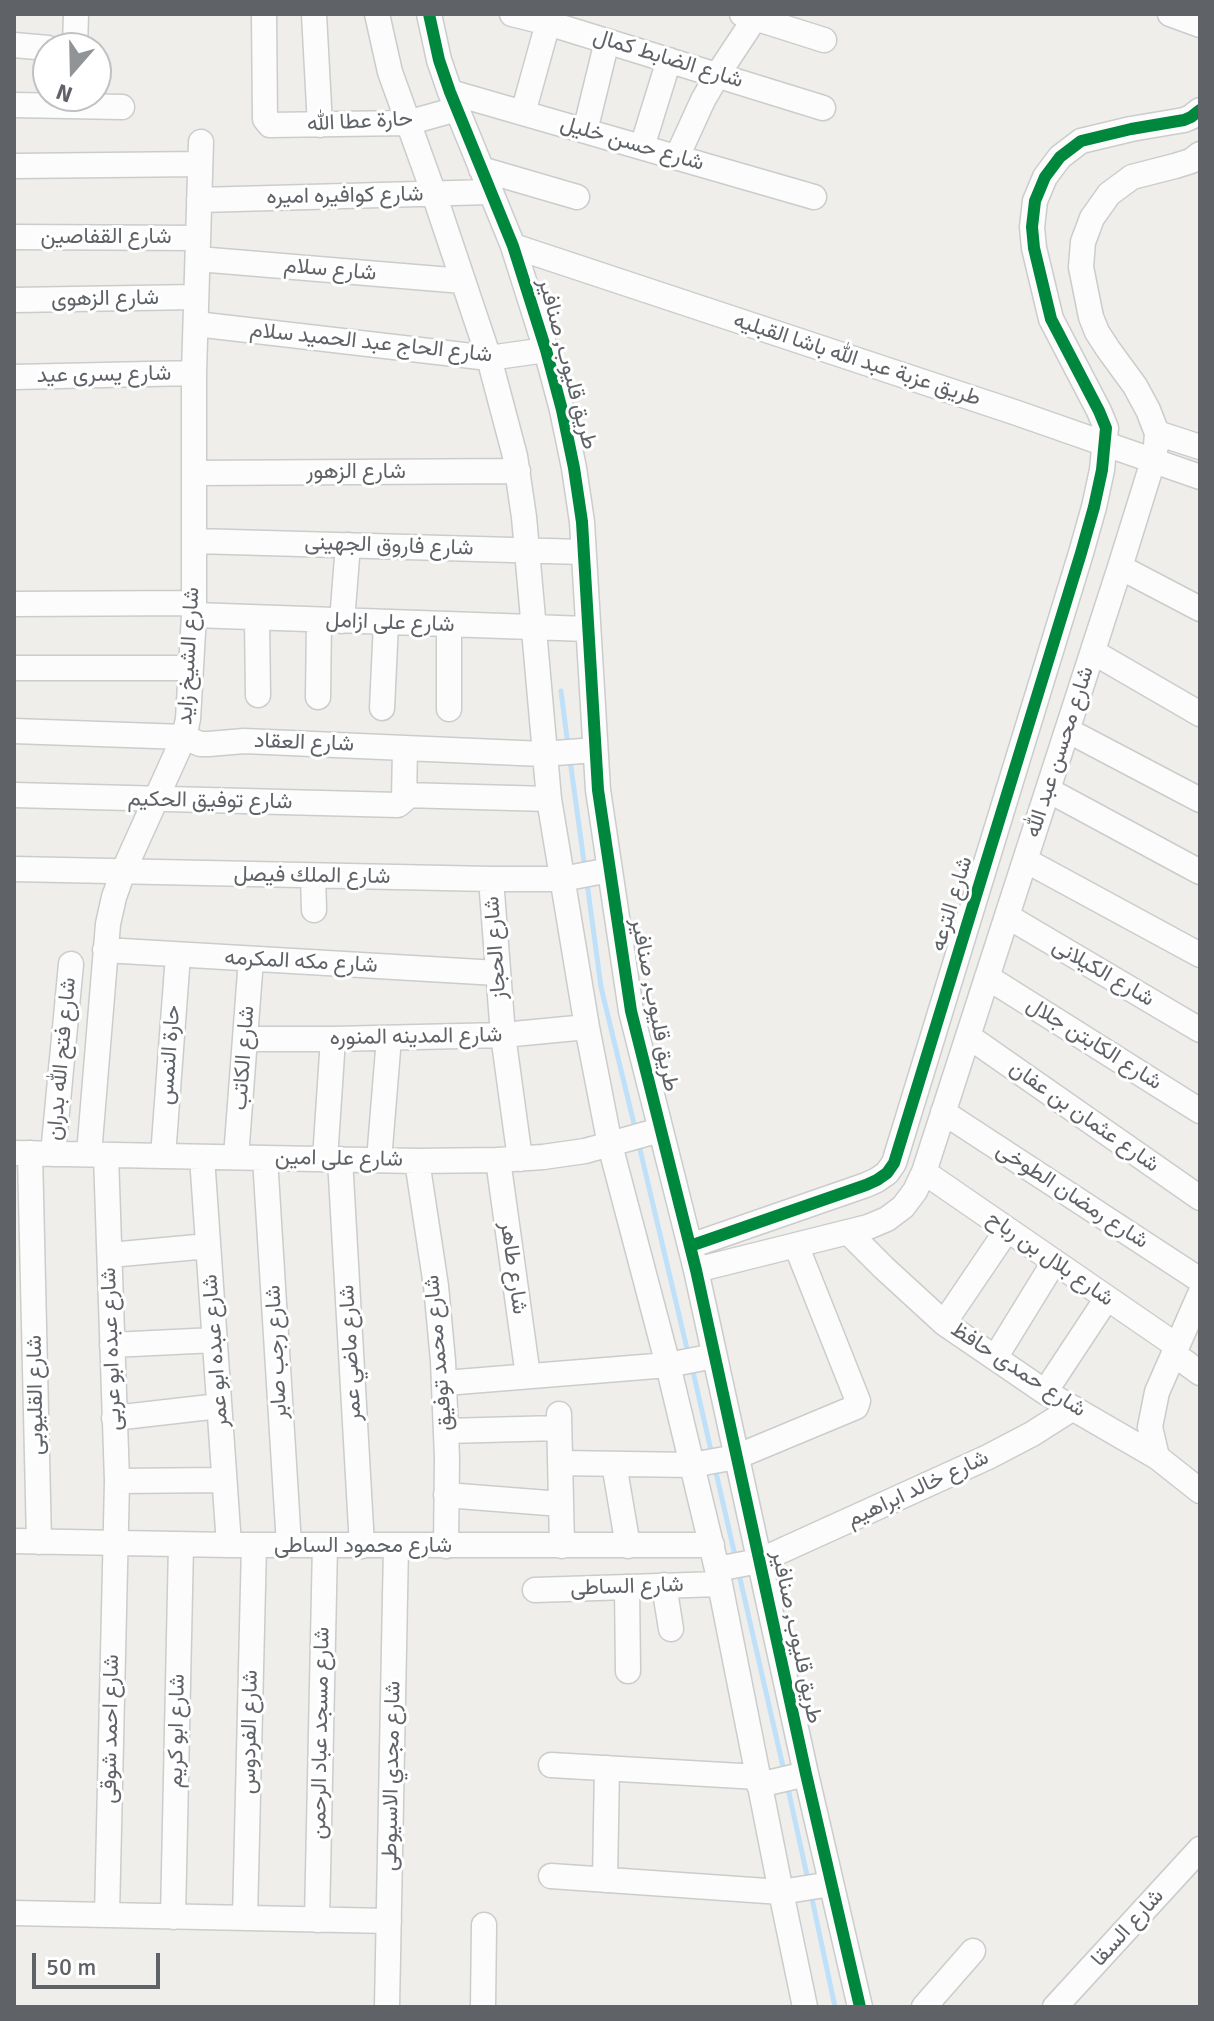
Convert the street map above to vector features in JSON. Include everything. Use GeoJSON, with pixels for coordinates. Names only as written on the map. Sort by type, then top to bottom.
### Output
{"type":"FeatureCollection","features":[{"type":"Feature","properties":{"kind":"street","name":"حارة عطا الله"},"geometry":{"type":"LineString","coordinates":[[264,14],[265,119],[270,125],[407,123],[454,101]]}},
{"type":"Feature","properties":{"kind":"street"},"geometry":{"type":"LineString","coordinates":[[314,14],[320,125]]}},
{"type":"Feature","properties":{"kind":"street"},"geometry":{"type":"LineString","coordinates":[[377,14],[390,72],[489,358],[518,471],[543,754],[587,1027],[610,1145],[668,1365],[716,1566],[805,2007]]}},
{"type":"Feature","properties":{"kind":"street","name":"طريق قليوب, صنافير"},"geometry":{"type":"LineString","coordinates":[[429,14],[439,60],[513,246],[562,410],[582,522],[598,790],[631,1011],[696,1270],[860,2007]]}},
{"type":"Feature","properties":{"kind":"street","name":"شارع الضابط كمال"},"geometry":{"type":"LineString","coordinates":[[512,14],[823,108]]}},
{"type":"Feature","properties":{"kind":"street"},"geometry":{"type":"LineString","coordinates":[[1170,14],[1200,25]]}},
{"type":"Feature","properties":{"kind":"street"},"geometry":{"type":"LineString","coordinates":[[677,157],[703,100],[748,16],[824,40]]}},
{"type":"Feature","properties":{"kind":"street"},"geometry":{"type":"LineString","coordinates":[[523,113],[548,23]]}},
{"type":"Feature","properties":{"kind":"street"},"geometry":{"type":"LineString","coordinates":[[585,131],[607,41]]}},
{"type":"Feature","properties":{"kind":"street"},"geometry":{"type":"LineString","coordinates":[[642,147],[669,60]]}},
{"type":"Feature","properties":{"kind":"street","name":"شارع حسن خليل"},"geometry":{"type":"LineString","coordinates":[[454,101],[523,113],[814,197]]}},
{"type":"Feature","properties":{"kind":"street"},"geometry":{"type":"LineString","coordinates":[[112,106],[122,107]]}},
{"type":"Feature","properties":{"kind":"street"},"geometry":{"type":"LineString","coordinates":[[1106,443],[1106,428],[1099,411],[1051,319],[1034,248],[1032,227],[1035,201],[1045,177],[1060,157],[1081,141],[1184,120],[1200,110]]}},
{"type":"Feature","properties":{"kind":"street","name":"شارع الشيخ زايد"},"geometry":{"type":"LineString","coordinates":[[14,166],[201,153],[194,373],[194,609],[188,719],[184,737],[123,872],[108,924],[98,1155]]}},
{"type":"Feature","properties":{"kind":"street"},"geometry":{"type":"LineString","coordinates":[[1200,154],[1191,161],[1132,177],[1109,194],[1092,218],[1083,242],[1081,267],[1097,332],[1135,386],[1157,433],[1200,447]]}},
{"type":"Feature","properties":{"kind":"street"},"geometry":{"type":"LineString","coordinates":[[481,169],[577,197]]}},
{"type":"Feature","properties":{"kind":"street","name":"شارع كوافيره اميره"},"geometry":{"type":"LineString","coordinates":[[199,200],[490,192]]}},
{"type":"Feature","properties":{"kind":"street","name":"شارع القفاصين"},"geometry":{"type":"LineString","coordinates":[[14,237],[198,248]]}},
{"type":"Feature","properties":{"kind":"street","name":"طريق عزبة عبد الله باشا القبليه"},"geometry":{"type":"LineString","coordinates":[[513,246],[1200,477]]}},
{"type":"Feature","properties":{"kind":"street","name":"شارع سلام"},"geometry":{"type":"LineString","coordinates":[[198,248],[463,281]]}},
{"type":"Feature","properties":{"kind":"street","name":"شارع الزهوى"},"geometry":{"type":"LineString","coordinates":[[14,300],[196,297]]}},
{"type":"Feature","properties":{"kind":"street","name":"شارع الحاج عبد الحميد سلام"},"geometry":{"type":"LineString","coordinates":[[196,324],[489,358],[546,350]]}},
{"type":"Feature","properties":{"kind":"street","name":"شارع يسرى عيد"},"geometry":{"type":"LineString","coordinates":[[14,377],[194,373]]}},
{"type":"Feature","properties":{"kind":"street","name":"شارع محسن عبد الله"},"geometry":{"type":"LineString","coordinates":[[696,1270],[868,1227],[887,1219],[903,1207],[915,1191],[924,1172],[1093,652],[1153,461],[1157,433]]}},
{"type":"Feature","properties":{"kind":"street","name":"شارع الترعه"},"geometry":{"type":"LineString","coordinates":[[690,1246],[866,1185],[887,1173],[894,1163],[1094,507],[1106,443]]}},
{"type":"Feature","properties":{"kind":"street","name":"شارع الزهور"},"geometry":{"type":"LineString","coordinates":[[195,473],[518,471]]}},
{"type":"Feature","properties":{"kind":"street","name":"شارع فاروق الجهينى"},"geometry":{"type":"LineString","coordinates":[[195,541],[583,552]]}},
{"type":"Feature","properties":{"kind":"street"},"geometry":{"type":"LineString","coordinates":[[318,697],[348,545]]}},
{"type":"Feature","properties":{"kind":"street"},"geometry":{"type":"LineString","coordinates":[[1120,567],[1200,609]]}},
{"type":"Feature","properties":{"kind":"street","name":"شارع على ازامل"},"geometry":{"type":"LineString","coordinates":[[14,604],[194,609],[257,618],[587,629]]}},
{"type":"Feature","properties":{"kind":"street"},"geometry":{"type":"LineString","coordinates":[[257,618],[258,695]]}},
{"type":"Feature","properties":{"kind":"street"},"geometry":{"type":"LineString","coordinates":[[382,708],[386,623]]}},
{"type":"Feature","properties":{"kind":"street"},"geometry":{"type":"LineString","coordinates":[[449,625],[449,709]]}},
{"type":"Feature","properties":{"kind":"street"},"geometry":{"type":"LineString","coordinates":[[1093,652],[1200,714]]}},
{"type":"Feature","properties":{"kind":"street"},"geometry":{"type":"LineString","coordinates":[[14,668],[191,668]]}},
{"type":"Feature","properties":{"kind":"street"},"geometry":{"type":"LineString","coordinates":[[1067,730],[1200,800]]}},
{"type":"Feature","properties":{"kind":"street","name":"شارع العقاد"},"geometry":{"type":"LineString","coordinates":[[14,731],[184,737],[209,744],[244,741],[543,754],[595,750]]}},
{"type":"Feature","properties":{"kind":"street"},"geometry":{"type":"LineString","coordinates":[[404,797],[405,748]]}},
{"type":"Feature","properties":{"kind":"street"},"geometry":{"type":"LineString","coordinates":[[1048,790],[1200,872]]}},
{"type":"Feature","properties":{"kind":"street","name":"شارع توفيق الحكيم"},"geometry":{"type":"LineString","coordinates":[[14,795],[398,805],[404,797],[549,799]]}},
{"type":"Feature","properties":{"kind":"street"},"geometry":{"type":"LineString","coordinates":[[1025,860],[1200,955]]}},
{"type":"Feature","properties":{"kind":"street","name":"شارع الملك فيصل"},"geometry":{"type":"LineString","coordinates":[[14,869],[491,879],[562,879],[610,870]]}},
{"type":"Feature","properties":{"kind":"street"},"geometry":{"type":"LineString","coordinates":[[313,876],[314,910]]}},
{"type":"Feature","properties":{"kind":"street","name":"شارع الحجاز"},"geometry":{"type":"LineString","coordinates":[[491,879],[509,1159]]}},
{"type":"Feature","properties":{"kind":"street","name":"شارع الكيلانى"},"geometry":{"type":"LineString","coordinates":[[1007,916],[1200,1030]]}},
{"type":"Feature","properties":{"kind":"street","name":"شارع مكه المكرمه"},"geometry":{"type":"LineString","coordinates":[[105,950],[497,973]]}},
{"type":"Feature","properties":{"kind":"street","name":"حارة النمس"},"geometry":{"type":"LineString","coordinates":[[163,1156],[178,955]]}},
{"type":"Feature","properties":{"kind":"street","name":"شارع الكاتب"},"geometry":{"type":"LineString","coordinates":[[236,1157],[251,959]]}},
{"type":"Feature","properties":{"kind":"street","name":"شارع فتح الله بدران"},"geometry":{"type":"LineString","coordinates":[[32,1153],[71,964]]}},
{"type":"Feature","properties":{"kind":"street","name":"شارع الكابتن جلال"},"geometry":{"type":"LineString","coordinates":[[987,977],[1200,1111]]}},
{"type":"Feature","properties":{"kind":"street","name":"شارع المدينه المنوره"},"geometry":{"type":"LineString","coordinates":[[245,1039],[503,1035],[587,1027]]}},
{"type":"Feature","properties":{"kind":"street","name":"شارع عثمان بن عفان"},"geometry":{"type":"LineString","coordinates":[[968,1036],[1200,1198]]}},
{"type":"Feature","properties":{"kind":"street"},"geometry":{"type":"LineString","coordinates":[[379,1160],[389,1038]]}},
{"type":"Feature","properties":{"kind":"street","name":"شارع ماضي عمر"},"geometry":{"type":"LineString","coordinates":[[333,1039],[333,1159],[362,1546]]}},
{"type":"Feature","properties":{"kind":"street","name":"شارع رمضان الطوخى"},"geometry":{"type":"LineString","coordinates":[[943,1112],[1199,1295]]}},
{"type":"Feature","properties":{"kind":"street","name":"شارع على امين"},"geometry":{"type":"LineString","coordinates":[[32,1153],[417,1161],[509,1159],[543,1157],[610,1145],[660,1130]]}},
{"type":"Feature","properties":{"kind":"street","name":"شارع القليوبى"},"geometry":{"type":"LineString","coordinates":[[32,1153],[39,1542]]}},
{"type":"Feature","properties":{"kind":"street","name":"شارع عبده ابو عربى"},"geometry":{"type":"LineString","coordinates":[[98,1155],[110,1255],[117,1481],[115,1544]]}},
{"type":"Feature","properties":{"kind":"street","name":"شارع عبده ابو عمر"},"geometry":{"type":"LineString","coordinates":[[202,1157],[229,1545]]}},
{"type":"Feature","properties":{"kind":"street","name":"شارع رجب صابر"},"geometry":{"type":"LineString","coordinates":[[265,1158],[289,1545]]}},
{"type":"Feature","properties":{"kind":"street","name":"شارع طاهر"},"geometry":{"type":"LineString","coordinates":[[509,1159],[528,1376]]}},
{"type":"Feature","properties":{"kind":"street","name":"شارع محمد توفيق"},"geometry":{"type":"LineString","coordinates":[[417,1161],[436,1286],[445,1383],[446,1546]]}},
{"type":"Feature","properties":{"kind":"street","name":"شارع بلال بن رباح"},"geometry":{"type":"LineString","coordinates":[[924,1172],[1107,1298],[1176,1350],[1200,1373]]}},
{"type":"Feature","properties":{"kind":"street"},"geometry":{"type":"LineString","coordinates":[[944,1323],[1007,1230]]}},
{"type":"Feature","properties":{"kind":"street","name":"شارع حمدى حافظ"},"geometry":{"type":"LineString","coordinates":[[848,1232],[944,1323],[1045,1392],[1157,1457],[1200,1491]]}},
{"type":"Feature","properties":{"kind":"street"},"geometry":{"type":"LineString","coordinates":[[560,1463],[692,1465],[736,1457],[854,1409],[858,1401],[796,1245]]}},
{"type":"Feature","properties":{"kind":"street"},"geometry":{"type":"LineString","coordinates":[[110,1255],[208,1246]]}},
{"type":"Feature","properties":{"kind":"street"},"geometry":{"type":"LineString","coordinates":[[995,1358],[1054,1262]]}},
{"type":"Feature","properties":{"kind":"street"},"geometry":{"type":"LineString","coordinates":[[1157,1457],[1151,1438],[1151,1419],[1157,1392],[1199,1295]]}},
{"type":"Feature","properties":{"kind":"street"},"geometry":{"type":"LineString","coordinates":[[1045,1392],[1107,1298]]}},
{"type":"Feature","properties":{"kind":"street"},"geometry":{"type":"LineString","coordinates":[[112,1345],[215,1340]]}},
{"type":"Feature","properties":{"kind":"street"},"geometry":{"type":"LineString","coordinates":[[445,1383],[668,1365],[714,1356]]}},
{"type":"Feature","properties":{"kind":"street"},"geometry":{"type":"LineString","coordinates":[[114,1418],[219,1406]]}},
{"type":"Feature","properties":{"kind":"street","name":"شارع خالد ابراهيم"},"geometry":{"type":"LineString","coordinates":[[716,1566],[759,1561],[988,1457],[1073,1408]]}},
{"type":"Feature","properties":{"kind":"street"},"geometry":{"type":"LineString","coordinates":[[446,1431],[559,1421],[562,1546]]}},
{"type":"Feature","properties":{"kind":"street"},"geometry":{"type":"LineString","coordinates":[[614,1464],[628,1546]]}},
{"type":"Feature","properties":{"kind":"street"},"geometry":{"type":"LineString","coordinates":[[117,1481],[224,1480]]}},
{"type":"Feature","properties":{"kind":"street"},"geometry":{"type":"LineString","coordinates":[[446,1495],[561,1504]]}},
{"type":"Feature","properties":{"kind":"street","name":"شارع محمود الساطى"},"geometry":{"type":"LineString","coordinates":[[14,1541],[181,1545],[628,1546],[716,1566]]}},
{"type":"Feature","properties":{"kind":"street","name":"شارع احمد شوقى"},"geometry":{"type":"LineString","coordinates":[[107,1915],[115,1544]]}},
{"type":"Feature","properties":{"kind":"street","name":"شارع ابو كريم"},"geometry":{"type":"LineString","coordinates":[[173,1917],[181,1545]]}},
{"type":"Feature","properties":{"kind":"street","name":"شارع الفردوس"},"geometry":{"type":"LineString","coordinates":[[245,1918],[254,1545]]}},
{"type":"Feature","properties":{"kind":"street","name":"شارع مسجد عباد الرحمن"},"geometry":{"type":"LineString","coordinates":[[317,1920],[325,1545]]}},
{"type":"Feature","properties":{"kind":"street","name":"شارع مجدي الاسيوطى"},"geometry":{"type":"LineString","coordinates":[[387,2007],[396,1546]]}},
{"type":"Feature","properties":{"kind":"street","name":"شارع الساطى"},"geometry":{"type":"LineString","coordinates":[[535,1590],[664,1585],[716,1566]]}},
{"type":"Feature","properties":{"kind":"street"},"geometry":{"type":"LineString","coordinates":[[664,1585],[671,1629]]}},
{"type":"Feature","properties":{"kind":"street"},"geometry":{"type":"LineString","coordinates":[[627,1587],[628,1671]]}},
{"type":"Feature","properties":{"kind":"street"},"geometry":{"type":"LineString","coordinates":[[551,1765],[759,1781],[806,1774]]}},
{"type":"Feature","properties":{"kind":"street"},"geometry":{"type":"LineString","coordinates":[[605,1880],[607,1768]]}},
{"type":"Feature","properties":{"kind":"street","name":"شارع السقا"},"geometry":{"type":"LineString","coordinates":[[1055,2007],[1200,1849]]}},
{"type":"Feature","properties":{"kind":"street"},"geometry":{"type":"LineString","coordinates":[[551,1876],[781,1892],[831,1884]]}},
{"type":"Feature","properties":{"kind":"street"},"geometry":{"type":"LineString","coordinates":[[14,1913],[389,1921]]}},
{"type":"Feature","properties":{"kind":"street"},"geometry":{"type":"LineString","coordinates":[[483,2007],[484,1925]]}},
{"type":"Feature","properties":{"kind":"street"},"geometry":{"type":"LineString","coordinates":[[924,2007],[973,1951]]}},
{"type":"Feature","properties":{"kind":"waterway"},"geometry":{"type":"LineString","coordinates":[[561,691],[568,746]]}},
{"type":"Feature","properties":{"kind":"waterway"},"geometry":{"type":"LineString","coordinates":[[570,760],[585,869]]}},
{"type":"Feature","properties":{"kind":"waterway"},"geometry":{"type":"LineString","coordinates":[[587,883],[601,987],[635,1128]]}},
{"type":"Feature","properties":{"kind":"waterway"},"geometry":{"type":"LineString","coordinates":[[638,1141],[688,1353]]}},
{"type":"Feature","properties":{"kind":"waterway"},"geometry":{"type":"LineString","coordinates":[[692,1367],[712,1455]]}},
{"type":"Feature","properties":{"kind":"waterway"},"geometry":{"type":"LineString","coordinates":[[715,1468],[736,1560]]}},
{"type":"Feature","properties":{"kind":"waterway"},"geometry":{"type":"LineString","coordinates":[[739,1574],[784,1771]]}},
{"type":"Feature","properties":{"kind":"waterway"},"geometry":{"type":"LineString","coordinates":[[787,1784],[808,1880]]}},
{"type":"Feature","properties":{"kind":"waterway"},"geometry":{"type":"LineString","coordinates":[[811,1894],[835,2007]]}},
{"type":"Feature","properties":{"kind":"cycle path"},"geometry":{"type":"LineString","coordinates":[[429,14],[450,92],[513,246],[562,410],[582,522],[598,790],[631,1011],[696,1270],[860,2007]]}},
{"type":"Feature","properties":{"kind":"cycle path"},"geometry":{"type":"LineString","coordinates":[[690,1246],[866,1185],[887,1173],[894,1163],[1081,553],[1102,470],[1106,428],[1051,319],[1034,248],[1032,227],[1035,201],[1045,177],[1060,157],[1081,141],[1184,120],[1200,110]]}}]}
